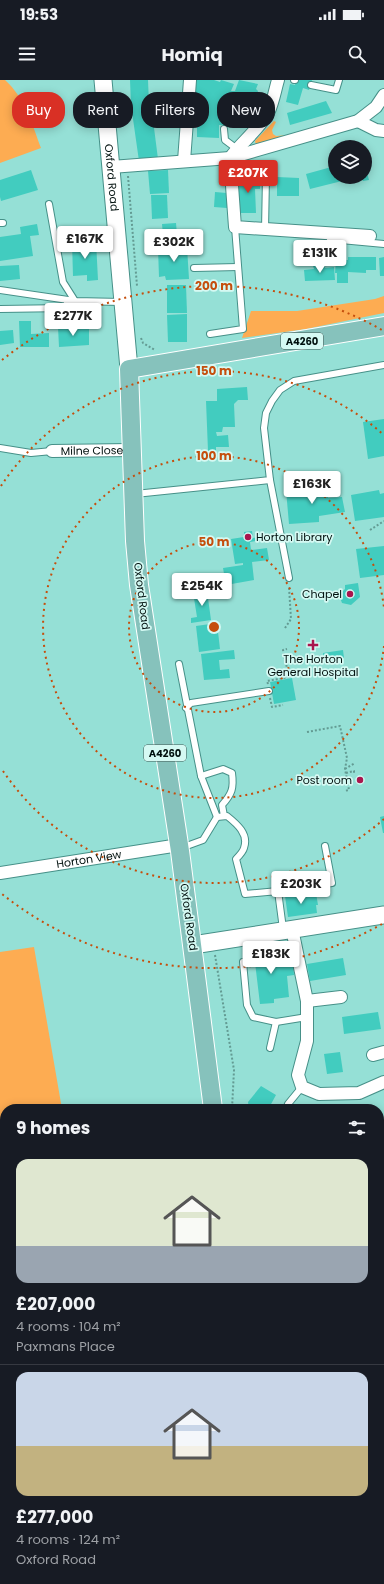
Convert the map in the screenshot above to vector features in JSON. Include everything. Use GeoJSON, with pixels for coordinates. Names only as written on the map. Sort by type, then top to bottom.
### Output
{"type":"FeatureCollection","features":[{"type":"Feature","properties":{"kind":"main road","name":"Oxford Road"},"geometry":{"type":"LineString","coordinates":[[102,80],[119,167],[123,302],[129,369],[131,450],[139,586],[193,945],[212,1104]]}},
{"type":"Feature","properties":{"kind":"main road","name":"A4260"},"geometry":{"type":"LineString","coordinates":[[129,369],[384,326]]}},
{"type":"Feature","properties":{"kind":"main road"},"geometry":{"type":"LineString","coordinates":[[193,945],[384,915]]}},
{"type":"Feature","properties":{"kind":"street"},"geometry":{"type":"LineString","coordinates":[[184,161],[190,80]]}},
{"type":"Feature","properties":{"kind":"street"},"geometry":{"type":"LineString","coordinates":[[278,80],[269,112],[254,133],[232,156],[235,229],[370,236]]}},
{"type":"Feature","properties":{"kind":"street"},"geometry":{"type":"LineString","coordinates":[[119,167],[232,156],[358,121],[376,107],[384,95]]}},
{"type":"Feature","properties":{"kind":"street"},"geometry":{"type":"LineString","coordinates":[[358,121],[376,130],[384,131]]}},
{"type":"Feature","properties":{"kind":"street","name":"Milne Close"},"geometry":{"type":"LineString","coordinates":[[52,451],[131,450]]}},
{"type":"Feature","properties":{"kind":"street","name":"Horton View"},"geometry":{"type":"LineString","coordinates":[[0,873],[179,847]]}},
{"type":"Feature","properties":{"kind":"street"},"geometry":{"type":"LineString","coordinates":[[288,930],[306,1001],[307,1041],[298,1075],[302,1087],[319,1094],[359,1093],[384,1082]]}},
{"type":"Feature","properties":{"kind":"street"},"geometry":{"type":"LineString","coordinates":[[306,1001],[341,997]]}},
{"type":"Feature","properties":{"kind":"lane"},"geometry":{"type":"LineString","coordinates":[[311,85],[336,90],[338,80]]}},
{"type":"Feature","properties":{"kind":"lane"},"geometry":{"type":"LineString","coordinates":[[224,129],[225,140],[232,156],[266,176],[265,230]]}},
{"type":"Feature","properties":{"kind":"lane"},"geometry":{"type":"LineString","coordinates":[[49,204],[63,282],[75,301]]}},
{"type":"Feature","properties":{"kind":"lane"},"geometry":{"type":"LineString","coordinates":[[210,334],[243,329],[235,229],[384,244]]}},
{"type":"Feature","properties":{"kind":"lane"},"geometry":{"type":"LineString","coordinates":[[194,268],[238,267]]}},
{"type":"Feature","properties":{"kind":"lane"},"geometry":{"type":"LineString","coordinates":[[0,290],[75,301],[123,302]]}},
{"type":"Feature","properties":{"kind":"lane"},"geometry":{"type":"LineString","coordinates":[[0,309],[67,308],[67,300]]}},
{"type":"Feature","properties":{"kind":"lane"},"geometry":{"type":"LineString","coordinates":[[289,578],[270,480],[264,428],[266,413],[280,390],[294,381],[384,364]]}},
{"type":"Feature","properties":{"kind":"lane"},"geometry":{"type":"LineString","coordinates":[[0,448],[31,452],[52,451]]}},
{"type":"Feature","properties":{"kind":"lane"},"geometry":{"type":"LineString","coordinates":[[134,494],[270,480]]}},
{"type":"Feature","properties":{"kind":"lane"},"geometry":{"type":"LineString","coordinates":[[179,664],[186,708],[201,776],[217,817]]}},
{"type":"Feature","properties":{"kind":"lane"},"geometry":{"type":"LineString","coordinates":[[186,708],[191,703],[269,691]]}},
{"type":"Feature","properties":{"kind":"lane"},"geometry":{"type":"LineString","coordinates":[[201,776],[223,768],[232,773],[233,786],[229,797],[222,805],[224,816]]}},
{"type":"Feature","properties":{"kind":"lane"},"geometry":{"type":"LineString","coordinates":[[217,817],[227,816],[238,824],[244,835],[244,848],[236,859],[245,894],[332,883],[325,846]]}},
{"type":"Feature","properties":{"kind":"lane"},"geometry":{"type":"LineString","coordinates":[[179,847],[203,840],[217,817]]}},
{"type":"Feature","properties":{"kind":"lane"},"geometry":{"type":"LineString","coordinates":[[278,891],[288,930]]}},
{"type":"Feature","properties":{"kind":"lane"},"geometry":{"type":"LineString","coordinates":[[243,962],[247,1005],[253,1017],[276,1022],[307,1017]]}},
{"type":"Feature","properties":{"kind":"lane"},"geometry":{"type":"LineString","coordinates":[[270,1048],[276,1022]]}},
{"type":"Feature","properties":{"kind":"lane"},"geometry":{"type":"LineString","coordinates":[[288,1104],[302,1087]]}},
{"type":"Feature","properties":{"kind":"path"},"geometry":{"type":"LineString","coordinates":[[119,167],[131,210],[137,290]]}},
{"type":"Feature","properties":{"kind":"path"},"geometry":{"type":"LineString","coordinates":[[140,333],[143,343],[153,349],[159,350]]}},
{"type":"Feature","properties":{"kind":"path"},"geometry":{"type":"LineString","coordinates":[[370,530],[384,521]]}},
{"type":"Feature","properties":{"kind":"path"},"geometry":{"type":"LineString","coordinates":[[286,628],[291,619],[289,578]]}},
{"type":"Feature","properties":{"kind":"path"},"geometry":{"type":"LineString","coordinates":[[283,705],[272,707],[267,681],[289,677],[283,650],[287,649]]}},
{"type":"Feature","properties":{"kind":"path"},"geometry":{"type":"LineString","coordinates":[[307,732],[340,726],[347,758],[346,773],[349,790],[344,790]]}},
{"type":"Feature","properties":{"kind":"path"},"geometry":{"type":"LineString","coordinates":[[346,769],[355,763]]}},
{"type":"Feature","properties":{"kind":"path"},"geometry":{"type":"LineString","coordinates":[[346,773],[354,771],[354,773]]}},
{"type":"Feature","properties":{"kind":"path"},"geometry":{"type":"LineString","coordinates":[[213,942],[234,1070],[232,1104]]}},
{"type":"Feature","properties":{"kind":"shaded area"},"geometry":{"type":"Polygon","coordinates":[[[0,80],[5,80],[16,92],[12,92],[12,128],[34,128],[41,148],[0,163],[0,80]]]}},
{"type":"Feature","properties":{"kind":"shaded area"},"geometry":{"type":"Polygon","coordinates":[[[267,128],[273,128],[273,134],[276,136],[289,135],[256,145],[255,141],[267,128]]]}},
{"type":"Feature","properties":{"kind":"shaded area"},"geometry":{"type":"Polygon","coordinates":[[[384,296],[384,313],[306,329],[242,338],[251,311],[297,311],[375,299],[384,296]]]}},
{"type":"Feature","properties":{"kind":"shaded area"},"geometry":{"type":"Polygon","coordinates":[[[34,947],[61,1104],[0,1104],[0,952],[34,947]]]}},
{"type":"Feature","properties":{"kind":"building"},"geometry":{"type":"Polygon","coordinates":[[[130,80],[148,80],[148,92],[141,92],[141,128],[154,128],[158,159],[139,161],[133,119],[133,92],[130,92],[130,80]]]}},
{"type":"Feature","properties":{"kind":"building"},"geometry":{"type":"Polygon","coordinates":[[[194,80],[214,80],[220,82],[221,80],[234,84],[231,91],[235,91],[239,80],[258,84],[256,89],[258,92],[217,92],[217,128],[219,128],[219,138],[197,137],[197,128],[209,128],[209,92],[193,92],[194,80]]]}},
{"type":"Feature","properties":{"kind":"building"},"geometry":{"type":"Polygon","coordinates":[[[296,80],[312,80],[309,90],[303,88],[298,105],[286,102],[290,84],[295,85],[296,80]]]}},
{"type":"Feature","properties":{"kind":"building"},"geometry":{"type":"Polygon","coordinates":[[[326,101],[332,113],[290,125],[287,113],[326,101]]]}},
{"type":"Feature","properties":{"kind":"building"},"geometry":{"type":"Polygon","coordinates":[[[328,168],[328,184],[330,184],[310,189],[306,174],[328,168]]]}},
{"type":"Feature","properties":{"kind":"building"},"geometry":{"type":"Polygon","coordinates":[[[31,170],[38,190],[1,201],[0,180],[31,170]]]}},
{"type":"Feature","properties":{"kind":"building"},"geometry":{"type":"Polygon","coordinates":[[[168,170],[169,193],[150,194],[148,171],[168,170]]]}},
{"type":"Feature","properties":{"kind":"building"},"geometry":{"type":"Polygon","coordinates":[[[246,175],[254,175],[254,179],[260,178],[260,189],[255,189],[256,213],[239,213],[238,180],[246,180],[246,175]]]}},
{"type":"Feature","properties":{"kind":"building"},"geometry":{"type":"Polygon","coordinates":[[[277,177],[299,178],[299,196],[277,196],[277,177]]]}},
{"type":"Feature","properties":{"kind":"building"},"geometry":{"type":"Polygon","coordinates":[[[215,192],[227,193],[227,208],[214,207],[215,192]]]}},
{"type":"Feature","properties":{"kind":"building"},"geometry":{"type":"Polygon","coordinates":[[[151,195],[167,195],[168,218],[152,219],[151,195]]]}},
{"type":"Feature","properties":{"kind":"building"},"geometry":{"type":"Polygon","coordinates":[[[176,223],[177,234],[181,234],[181,243],[160,245],[159,236],[163,235],[162,224],[176,223]]]}},
{"type":"Feature","properties":{"kind":"building"},"geometry":{"type":"Polygon","coordinates":[[[37,224],[39,235],[30,236],[33,256],[0,261],[0,237],[21,234],[20,227],[37,224]]]}},
{"type":"Feature","properties":{"kind":"building"},"geometry":{"type":"Polygon","coordinates":[[[96,241],[98,280],[87,281],[87,275],[73,276],[72,242],[96,241]]]}},
{"type":"Feature","properties":{"kind":"building"},"geometry":{"type":"Polygon","coordinates":[[[187,247],[189,279],[166,280],[165,276],[159,277],[158,248],[187,247]]]}},
{"type":"Feature","properties":{"kind":"building"},"geometry":{"type":"Polygon","coordinates":[[[348,257],[376,257],[376,270],[366,270],[366,273],[348,272],[348,283],[337,283],[337,273],[335,273],[336,260],[348,260],[348,257]]]}},
{"type":"Feature","properties":{"kind":"building"},"geometry":{"type":"Polygon","coordinates":[[[384,257],[384,276],[380,276],[379,258],[384,257]]]}},
{"type":"Feature","properties":{"kind":"building"},"geometry":{"type":"Polygon","coordinates":[[[19,265],[20,279],[0,281],[0,266],[19,265]]]}},
{"type":"Feature","properties":{"kind":"building"},"geometry":{"type":"Polygon","coordinates":[[[325,265],[325,268],[334,267],[335,280],[305,281],[304,270],[314,269],[313,266],[325,265]]]}},
{"type":"Feature","properties":{"kind":"building"},"geometry":{"type":"Polygon","coordinates":[[[167,285],[186,285],[187,313],[167,313],[167,285]]]}},
{"type":"Feature","properties":{"kind":"building"},"geometry":{"type":"Polygon","coordinates":[[[187,314],[187,342],[168,342],[167,315],[187,314]]]}},
{"type":"Feature","properties":{"kind":"building"},"geometry":{"type":"Polygon","coordinates":[[[19,321],[31,321],[31,334],[49,333],[49,347],[20,347],[19,321]]]}},
{"type":"Feature","properties":{"kind":"building"},"geometry":{"type":"Polygon","coordinates":[[[58,327],[67,327],[68,329],[89,328],[89,345],[59,347],[58,327]]]}},
{"type":"Feature","properties":{"kind":"building"},"geometry":{"type":"Polygon","coordinates":[[[13,330],[14,343],[0,345],[0,331],[13,330]]]}},
{"type":"Feature","properties":{"kind":"building"},"geometry":{"type":"Polygon","coordinates":[[[247,387],[248,400],[238,400],[234,404],[235,427],[223,427],[222,432],[216,432],[217,436],[228,435],[229,447],[216,447],[216,451],[208,451],[206,401],[217,401],[217,389],[247,387]]]}},
{"type":"Feature","properties":{"kind":"building"},"geometry":{"type":"Polygon","coordinates":[[[384,419],[384,456],[368,459],[363,422],[384,419]]]}},
{"type":"Feature","properties":{"kind":"building"},"geometry":{"type":"Polygon","coordinates":[[[327,487],[328,498],[342,497],[345,512],[319,516],[319,522],[289,524],[286,490],[327,487]]]}},
{"type":"Feature","properties":{"kind":"building"},"geometry":{"type":"Polygon","coordinates":[[[379,490],[380,494],[384,493],[384,517],[355,521],[351,495],[379,490]]]}},
{"type":"Feature","properties":{"kind":"building"},"geometry":{"type":"Polygon","coordinates":[[[252,531],[253,538],[265,536],[266,539],[250,542],[251,550],[267,548],[269,560],[252,562],[254,580],[226,585],[223,568],[243,565],[243,563],[235,564],[231,539],[244,537],[244,532],[252,531]]]}},
{"type":"Feature","properties":{"kind":"building"},"geometry":{"type":"Polygon","coordinates":[[[384,546],[384,575],[360,578],[356,549],[384,546]]]}},
{"type":"Feature","properties":{"kind":"building","name":"Chapel"},"geometry":{"type":"Polygon","coordinates":[[[358,583],[360,597],[351,605],[342,603],[339,595],[345,589],[345,585],[358,583]]]}},
{"type":"Feature","properties":{"kind":"building"},"geometry":{"type":"Polygon","coordinates":[[[207,591],[211,620],[191,623],[191,618],[197,617],[193,592],[207,591]]]}},
{"type":"Feature","properties":{"kind":"building"},"geometry":{"type":"Polygon","coordinates":[[[217,623],[220,649],[199,652],[196,626],[217,623]]]}},
{"type":"Feature","properties":{"kind":"building"},"geometry":{"type":"Polygon","coordinates":[[[234,650],[235,659],[219,660],[220,670],[229,669],[230,678],[204,680],[201,654],[234,650]]]}},
{"type":"Feature","properties":{"kind":"building"},"geometry":{"type":"Polygon","coordinates":[[[343,650],[344,658],[324,661],[323,653],[343,650]]]}},
{"type":"Feature","properties":{"kind":"building"},"geometry":{"type":"Polygon","coordinates":[[[292,678],[296,700],[274,704],[270,682],[292,678]]]}},
{"type":"Feature","properties":{"kind":"building"},"geometry":{"type":"Polygon","coordinates":[[[384,816],[384,833],[383,833],[380,817],[384,816]]]}},
{"type":"Feature","properties":{"kind":"building"},"geometry":{"type":"Polygon","coordinates":[[[316,893],[318,905],[316,905],[317,913],[288,917],[285,896],[316,893]]]}},
{"type":"Feature","properties":{"kind":"building"},"geometry":{"type":"Polygon","coordinates":[[[266,944],[267,955],[281,954],[282,964],[293,962],[294,975],[287,976],[289,997],[274,999],[274,1003],[260,1004],[253,946],[266,944]]]}},
{"type":"Feature","properties":{"kind":"building"},"geometry":{"type":"Polygon","coordinates":[[[343,958],[346,975],[310,981],[307,964],[343,958]]]}},
{"type":"Feature","properties":{"kind":"building"},"geometry":{"type":"Polygon","coordinates":[[[378,1012],[381,1029],[344,1034],[342,1017],[378,1012]]]}},
{"type":"Feature","properties":{"kind":"building"},"geometry":{"type":"Polygon","coordinates":[[[340,1052],[343,1072],[327,1074],[324,1054],[340,1052]]]}},
{"type":"Feature","properties":{"kind":"building"},"geometry":{"type":"Polygon","coordinates":[[[261,1086],[276,1095],[271,1104],[248,1104],[248,1102],[261,1086]]]}},
{"type":"Feature","properties":{"kind":"place","name":"Horton Library"},"geometry":{"type":"Point","coordinates":[248,537]}},
{"type":"Feature","properties":{"kind":"place","name":"Chapel"},"geometry":{"type":"Point","coordinates":[350,594]}},
{"type":"Feature","properties":{"kind":"place","name":"The Horton General Hospital"},"geometry":{"type":"Point","coordinates":[313,645]}},
{"type":"Feature","properties":{"kind":"place","name":"Post room"},"geometry":{"type":"Point","coordinates":[360,780]}}]}
